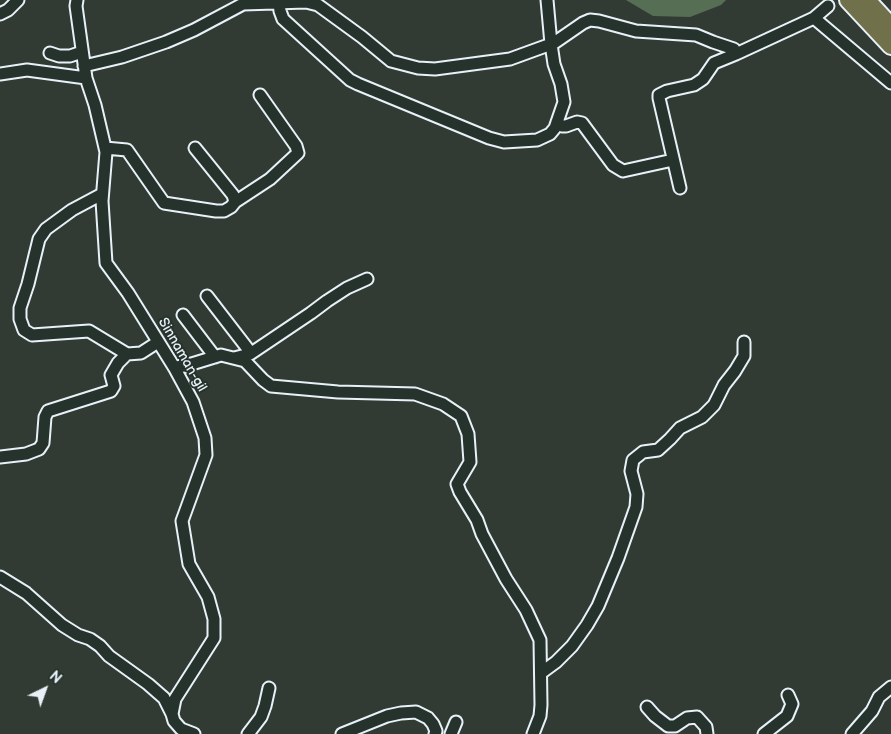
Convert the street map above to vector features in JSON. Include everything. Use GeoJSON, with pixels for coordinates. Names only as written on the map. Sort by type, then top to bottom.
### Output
{"type":"FeatureCollection","features":[{"type":"Feature","properties":{"kind":"highway"},"geometry":{"type":"LineString","coordinates":[[848,0],[891,46]]}},
{"type":"Feature","properties":{"kind":"highway"},"geometry":{"type":"LineString","coordinates":[[867,0],[891,26]]}},
{"type":"Feature","properties":{"kind":"highway"},"geometry":{"type":"LineString","coordinates":[[874,0],[891,14]]}},
{"type":"Feature","properties":{"kind":"street"},"geometry":{"type":"LineString","coordinates":[[0,14],[8,10],[18,0]]}},
{"type":"Feature","properties":{"kind":"street","name":"Sinnaman-gil"},"geometry":{"type":"LineString","coordinates":[[77,0],[76,6],[85,72],[106,152],[102,194],[106,263],[128,293],[174,367],[193,402],[205,438],[206,455],[182,521],[189,564],[208,597],[214,619],[214,638],[175,699],[172,714]]}},
{"type":"Feature","properties":{"kind":"street"},"geometry":{"type":"LineString","coordinates":[[280,1],[281,16],[350,80],[497,141],[537,140],[550,134],[557,122],[564,98],[551,44],[547,0]]}},
{"type":"Feature","properties":{"kind":"street"},"geometry":{"type":"LineString","coordinates":[[0,74],[27,70],[85,72],[194,30],[243,4],[280,1],[315,4],[362,37],[391,61],[418,68],[435,69],[510,59],[551,44],[583,23],[595,20],[636,31],[696,35],[734,49],[736,54]]}},
{"type":"Feature","properties":{"kind":"street"},"geometry":{"type":"LineString","coordinates":[[680,188],[659,95],[698,83],[714,63],[814,18],[828,6]]}},
{"type":"Feature","properties":{"kind":"street"},"geometry":{"type":"LineString","coordinates":[[814,18],[891,83]]}},
{"type":"Feature","properties":{"kind":"street"},"geometry":{"type":"LineString","coordinates":[[50,53],[59,56],[70,56],[82,52]]}},
{"type":"Feature","properties":{"kind":"street"},"geometry":{"type":"LineString","coordinates":[[104,148],[127,150],[164,203],[224,211],[270,179],[298,153],[296,146],[260,95]]}},
{"type":"Feature","properties":{"kind":"street"},"geometry":{"type":"LineString","coordinates":[[557,122],[566,126],[578,122],[582,123],[613,165],[623,171],[674,160]]}},
{"type":"Feature","properties":{"kind":"street"},"geometry":{"type":"LineString","coordinates":[[195,148],[233,196],[235,202]]}},
{"type":"Feature","properties":{"kind":"street"},"geometry":{"type":"LineString","coordinates":[[102,194],[72,210],[46,228],[39,239],[20,308],[20,318],[24,330],[32,335],[89,331],[127,354],[141,353],[158,342]]}},
{"type":"Feature","properties":{"kind":"street"},"geometry":{"type":"LineString","coordinates":[[234,358],[251,352],[311,314],[327,301],[367,279]]}},
{"type":"Feature","properties":{"kind":"street"},"geometry":{"type":"LineString","coordinates":[[207,296],[251,352]]}},
{"type":"Feature","properties":{"kind":"street"},"geometry":{"type":"LineString","coordinates":[[183,315],[215,357]]}},
{"type":"Feature","properties":{"kind":"street"},"geometry":{"type":"LineString","coordinates":[[541,673],[556,662],[572,646],[598,606],[636,508],[637,494],[631,471],[633,460],[642,452],[658,450],[680,428],[702,417],[714,404],[724,385],[744,356],[744,342]]}},
{"type":"Feature","properties":{"kind":"street"},"geometry":{"type":"LineString","coordinates":[[0,457],[26,454],[39,449],[43,443],[45,417],[48,411],[111,391],[114,386],[111,375],[118,363],[127,354]]}},
{"type":"Feature","properties":{"kind":"street"},"geometry":{"type":"LineString","coordinates":[[174,367],[185,366],[221,355],[245,362],[271,386],[338,392],[416,394],[443,404],[462,416],[468,434],[470,462],[458,484],[460,492],[477,520],[482,534],[506,579],[526,610],[540,640],[540,716],[533,734]]}},
{"type":"Feature","properties":{"kind":"street"},"geometry":{"type":"LineString","coordinates":[[0,577],[26,593],[62,625],[100,646],[109,656],[148,684],[164,698],[174,721],[181,729],[194,734]]}},
{"type":"Feature","properties":{"kind":"street"},"geometry":{"type":"LineString","coordinates":[[852,734],[872,711],[879,697],[891,687]]}},
{"type":"Feature","properties":{"kind":"street"},"geometry":{"type":"LineString","coordinates":[[248,734],[260,717],[265,706],[269,688]]}},
{"type":"Feature","properties":{"kind":"street"},"geometry":{"type":"LineString","coordinates":[[764,734],[787,716],[792,704],[788,695]]}},
{"type":"Feature","properties":{"kind":"street"},"geometry":{"type":"LineString","coordinates":[[647,707],[668,726],[676,726],[687,718],[697,717],[706,727],[707,734]]}},
{"type":"Feature","properties":{"kind":"street"},"geometry":{"type":"LineString","coordinates":[[342,734],[387,716],[416,712],[428,718],[433,724],[436,731],[435,734]]}},
{"type":"Feature","properties":{"kind":"street"},"geometry":{"type":"LineString","coordinates":[[451,734],[456,722]]}},
{"type":"Feature","properties":{"kind":"green space"},"geometry":{"type":"Polygon","coordinates":[[[626,0],[726,0],[721,5],[690,17],[653,16],[626,0]]]}}]}
